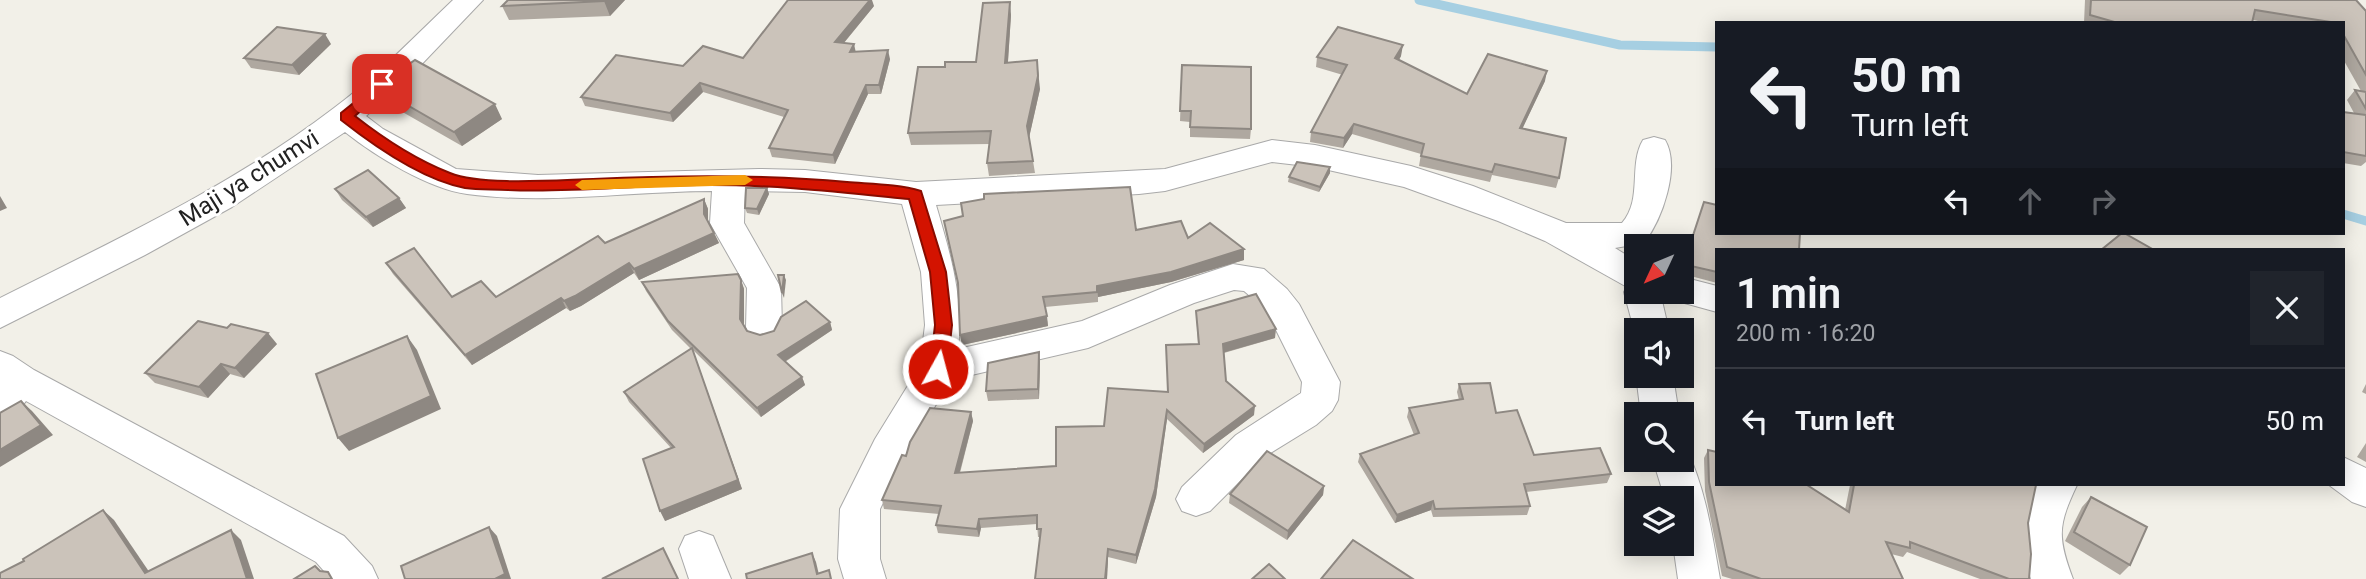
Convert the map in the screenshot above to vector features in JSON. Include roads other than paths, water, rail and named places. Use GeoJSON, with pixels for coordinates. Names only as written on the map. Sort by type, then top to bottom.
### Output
{"type":"FeatureCollection","features":[{"type":"Feature","properties":{"kind":"street","name":"Maji ya chumvi"},"geometry":{"type":"LineString","coordinates":[[0,314],[213,205],[346,116],[469,0]]}},
{"type":"Feature","properties":{"kind":"street"},"geometry":{"type":"LineString","coordinates":[[346,116],[372,137],[445,177],[466,183],[538,186],[732,180],[805,181],[916,194],[1166,180],[1272,151],[1289,152],[1396,175],[1441,188],[1557,232],[1624,269]]}},
{"type":"Feature","properties":{"kind":"street"},"geometry":{"type":"LineString","coordinates":[[1557,232],[1603,237],[1632,234],[1643,223],[1650,198],[1654,149]]}},
{"type":"Feature","properties":{"kind":"street"},"geometry":{"type":"LineString","coordinates":[[732,180],[728,194],[727,223],[764,288],[764,327]]}},
{"type":"Feature","properties":{"kind":"street"},"geometry":{"type":"LineString","coordinates":[[865,579],[859,559],[860,509],[889,450],[938,369],[943,325],[938,272],[916,194]]}},
{"type":"Feature","properties":{"kind":"street"},"geometry":{"type":"LineString","coordinates":[[938,369],[1088,334],[1182,294],[1233,277],[1252,278],[1275,298],[1286,314],[1321,382],[1319,400],[1303,414],[1250,446],[1196,499]]}},
{"type":"Feature","properties":{"kind":"street"},"geometry":{"type":"LineString","coordinates":[[1694,293],[1715,298]]}},
{"type":"Feature","properties":{"kind":"street"},"geometry":{"type":"LineString","coordinates":[[7,384],[330,549],[357,579]]}},
{"type":"Feature","properties":{"kind":"street"},"geometry":{"type":"LineString","coordinates":[[1676,472],[1688,509],[1699,579]]}},
{"type":"Feature","properties":{"kind":"street"},"geometry":{"type":"LineString","coordinates":[[2345,475],[2366,490]]}},
{"type":"Feature","properties":{"kind":"street"},"geometry":{"type":"LineString","coordinates":[[2052,579],[2043,556],[2039,533],[2050,494],[2056,486]]}},
{"type":"Feature","properties":{"kind":"waterway"},"geometry":{"type":"LineString","coordinates":[[1419,0],[1620,45],[1715,47]]}},
{"type":"Feature","properties":{"kind":"waterway"},"geometry":{"type":"LineString","coordinates":[[2345,215],[2366,221]]}}]}
